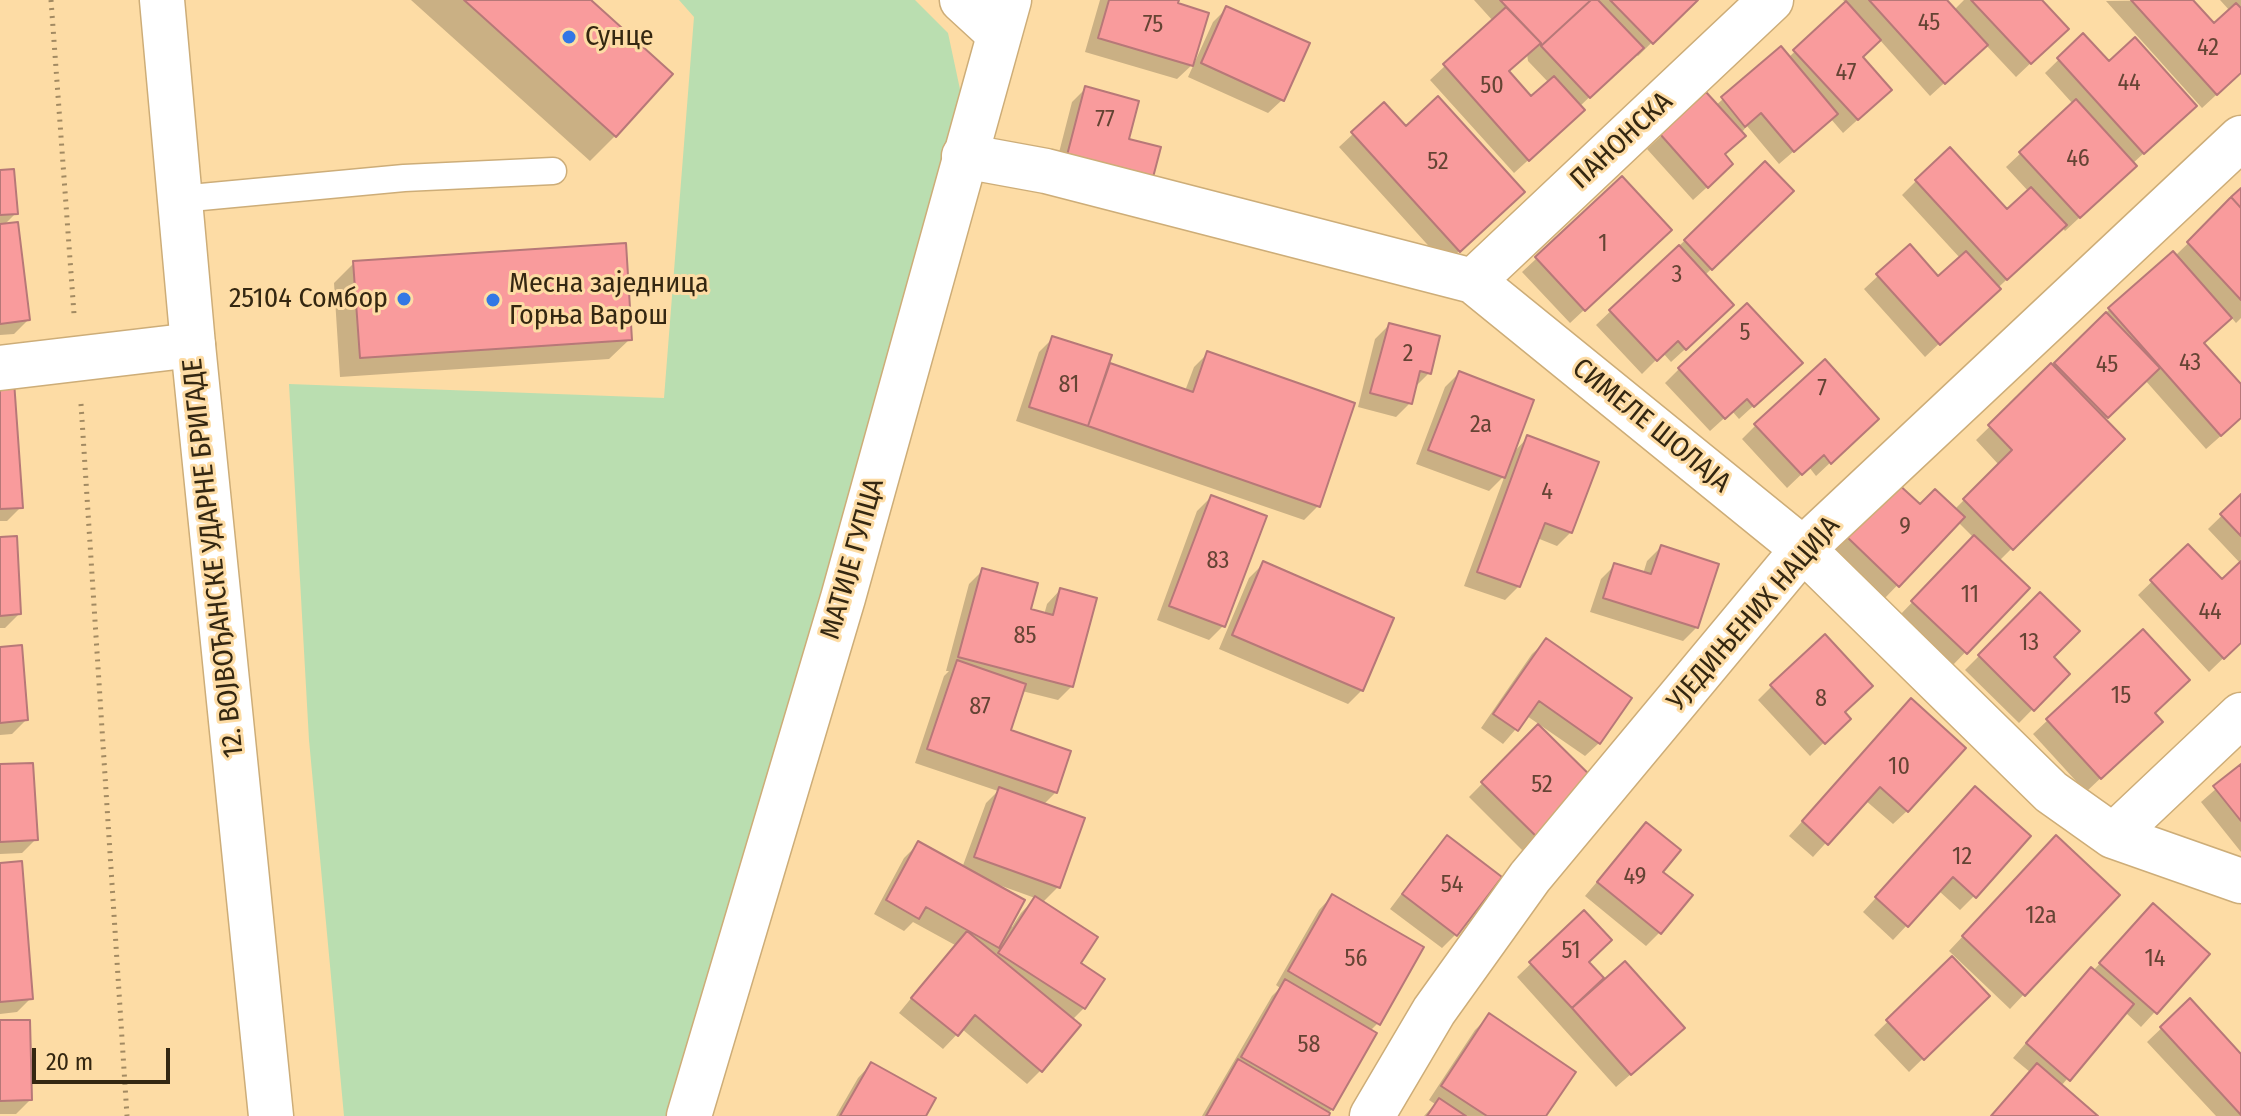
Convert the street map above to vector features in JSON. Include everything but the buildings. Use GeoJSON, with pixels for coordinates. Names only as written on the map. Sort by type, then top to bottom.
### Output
{"type":"FeatureCollection","features":[{"type":"Feature","properties":{"kind":"street","name":"12. ВОЈВОЂАНСКЕ УДАРНЕ БРИГАДЕ"},"geometry":{"type":"LineString","coordinates":[[162,0],[193,345],[271,1116]]}},
{"type":"Feature","properties":{"kind":"street"},"geometry":{"type":"LineString","coordinates":[[962,0],[1004,17]]}},
{"type":"Feature","properties":{"kind":"street","name":"ПАНОНСКА"},"geometry":{"type":"LineString","coordinates":[[1473,281],[1771,0]]}},
{"type":"Feature","properties":{"kind":"street","name":"МАТИЈЕ ГУПЦА"},"geometry":{"type":"LineString","coordinates":[[689,1116],[843,598],[1004,17]]}},
{"type":"Feature","properties":{"kind":"street","name":"УЈЕДИЊЕНИХ НАЦИЈА"},"geometry":{"type":"LineString","coordinates":[[1372,1116],[1434,1011],[1530,877],[1803,549],[2241,138]]}},
{"type":"Feature","properties":{"kind":"street","name":"СИМЕЛЕ ШОЛАЈА"},"geometry":{"type":"LineString","coordinates":[[964,156],[1046,171],[1473,281],[1803,549],[2051,792],[2113,836],[2241,881]]}},
{"type":"Feature","properties":{"kind":"street"},"geometry":{"type":"LineString","coordinates":[[0,368],[193,345]]}},
{"type":"Feature","properties":{"kind":"street"},"geometry":{"type":"LineString","coordinates":[[2113,836],[2241,715]]}},
{"type":"Feature","properties":{"kind":"lane"},"geometry":{"type":"LineString","coordinates":[[180,199],[404,178],[553,171]]}},
{"type":"Feature","properties":{"kind":"path"},"geometry":{"type":"LineString","coordinates":[[51,0],[78,360],[127,1116]]}},
{"type":"Feature","properties":{"kind":"green space"},"geometry":{"type":"Polygon","coordinates":[[[679,0],[915,0],[948,33],[961,94],[689,1116],[344,1116],[309,740],[289,384],[664,398],[694,17],[679,0]]]}},
{"type":"Feature","properties":{"kind":"place","name":"Сунце"},"geometry":{"type":"Point","coordinates":[569,37]}},
{"type":"Feature","properties":{"kind":"place","name":"25104 Сомбор"},"geometry":{"type":"Point","coordinates":[404,299]}},
{"type":"Feature","properties":{"kind":"place","name":"Месна заједница Горња Варош"},"geometry":{"type":"Point","coordinates":[493,300]}}]}
